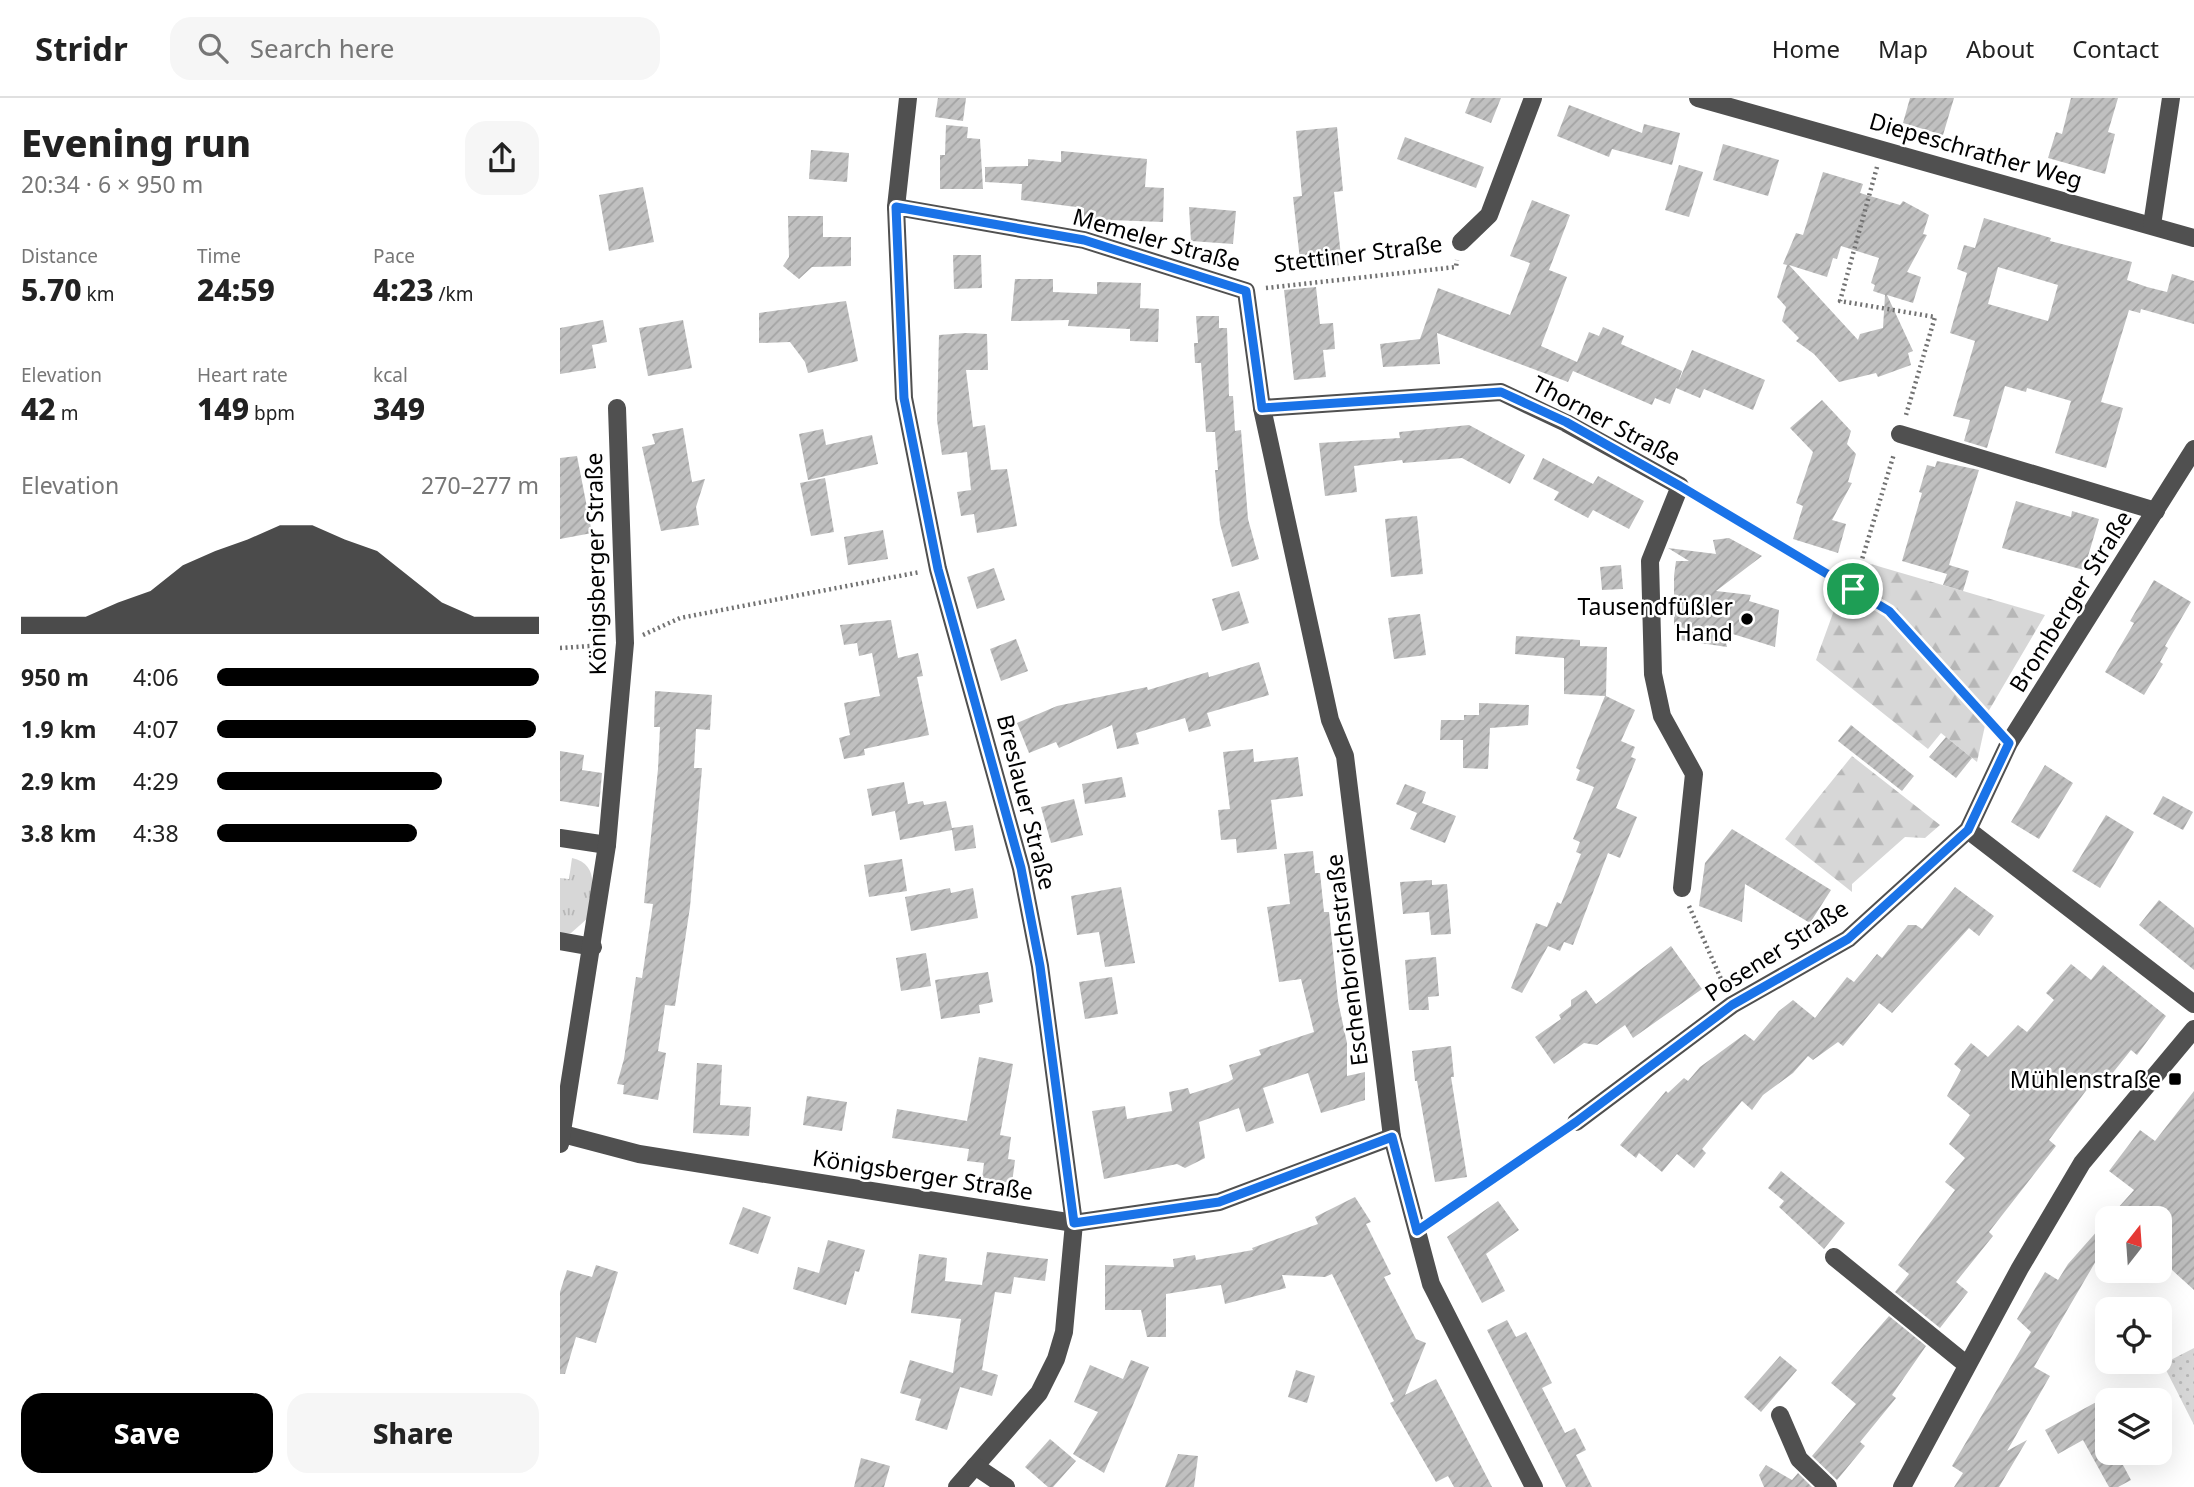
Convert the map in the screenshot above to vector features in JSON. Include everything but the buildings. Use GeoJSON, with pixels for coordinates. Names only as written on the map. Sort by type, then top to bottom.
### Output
{"type":"FeatureCollection","features":[{"type":"Feature","properties":{"kind":"street","name":"Breslauer Straße"},"geometry":{"type":"LineString","coordinates":[[908,98],[896,207],[904,398],[938,569],[1021,868],[1040,966],[1074,1223],[1064,1332],[1056,1359],[1039,1392],[957,1487]]}},
{"type":"Feature","properties":{"kind":"street","name":"Stettiner Straße"},"geometry":{"type":"LineString","coordinates":[[1461,242],[1489,215],[1533,98]]}},
{"type":"Feature","properties":{"kind":"street","name":"Diepeschrather Weg"},"geometry":{"type":"LineString","coordinates":[[1698,98],[1745,104],[1882,150],[2194,238]]}},
{"type":"Feature","properties":{"kind":"street"},"geometry":{"type":"LineString","coordinates":[[2152,225],[2171,98]]}},
{"type":"Feature","properties":{"kind":"street","name":"Memeler Straße"},"geometry":{"type":"LineString","coordinates":[[896,207],[1084,240],[1246,291],[1262,408]]}},
{"type":"Feature","properties":{"kind":"street","name":"Thorner Straße"},"geometry":{"type":"LineString","coordinates":[[1262,408],[1501,392],[1566,422],[1680,486],[1650,561],[1653,674],[1662,716],[1694,774],[1682,888]]}},
{"type":"Feature","properties":{"kind":"street","name":"Königsberger Straße"},"geometry":{"type":"LineString","coordinates":[[617,408],[625,643],[607,845],[561,1139],[652,1157],[1074,1223],[1219,1202],[1392,1137]]}},
{"type":"Feature","properties":{"kind":"street","name":"Eschenbroichstraße"},"geometry":{"type":"LineString","coordinates":[[1262,408],[1329,720],[1345,756],[1392,1137],[1431,1284],[1534,1487]]}},
{"type":"Feature","properties":{"kind":"street","name":"Bromberger Straße"},"geometry":{"type":"LineString","coordinates":[[1900,434],[2156,511]]}},
{"type":"Feature","properties":{"kind":"street","name":"Bromberger Straße"},"geometry":{"type":"LineString","coordinates":[[1968,830],[2009,743],[2194,449]]}},
{"type":"Feature","properties":{"kind":"street"},"geometry":{"type":"LineString","coordinates":[[1968,830],[2194,1004]]}},
{"type":"Feature","properties":{"kind":"street","name":"Posener Straße"},"geometry":{"type":"LineString","coordinates":[[1576,1122],[1732,1005],[1848,939],[1968,830]]}},
{"type":"Feature","properties":{"kind":"street"},"geometry":{"type":"LineString","coordinates":[[560,838],[607,845]]}},
{"type":"Feature","properties":{"kind":"street"},"geometry":{"type":"LineString","coordinates":[[560,941],[593,947]]}},
{"type":"Feature","properties":{"kind":"street"},"geometry":{"type":"LineString","coordinates":[[1902,1487],[1967,1365],[2082,1163],[2194,1028]]}},
{"type":"Feature","properties":{"kind":"street"},"geometry":{"type":"LineString","coordinates":[[1834,1257],[1967,1365]]}},
{"type":"Feature","properties":{"kind":"street"},"geometry":{"type":"LineString","coordinates":[[1780,1415],[1799,1459],[1828,1487]]}},
{"type":"Feature","properties":{"kind":"street"},"geometry":{"type":"LineString","coordinates":[[975,1465],[1006,1487]]}},
{"type":"Feature","properties":{"kind":"path"},"geometry":{"type":"LineString","coordinates":[[1853,589],[1935,317],[1840,301],[1882,150]]}},
{"type":"Feature","properties":{"kind":"path","name":"Stettiner Straße"},"geometry":{"type":"LineString","coordinates":[[1246,291],[1455,267],[1461,242]]}},
{"type":"Feature","properties":{"kind":"path"},"geometry":{"type":"LineString","coordinates":[[1680,486],[1889,611],[2009,743]]}},
{"type":"Feature","properties":{"kind":"path"},"geometry":{"type":"LineString","coordinates":[[560,648],[625,643],[680,618],[938,569]]}},
{"type":"Feature","properties":{"kind":"path"},"geometry":{"type":"LineString","coordinates":[[1682,888],[1732,1005]]}},
{"type":"Feature","properties":{"kind":"path"},"geometry":{"type":"LineString","coordinates":[[1417,1231],[1576,1122]]}},
{"type":"Feature","properties":{"kind":"green space"},"geometry":{"type":"Polygon","coordinates":[[[1857,560],[2045,615],[1988,712],[1977,762],[1941,733],[1928,749],[1816,660],[1845,580],[1850,582],[1857,560]]]}},
{"type":"Feature","properties":{"kind":"green space"},"geometry":{"type":"Polygon","coordinates":[[[1852,756],[1940,825],[1925,838],[1905,837],[1852,884],[1852,892],[1785,839],[1852,756]]]}},
{"type":"Feature","properties":{"kind":"green space"},"geometry":{"type":"Polygon","coordinates":[[[572,858],[588,867],[591,874],[588,918],[571,933],[560,934],[560,878],[569,879],[572,858]]]}},
{"type":"Feature","properties":{"kind":"green space"},"geometry":{"type":"Polygon","coordinates":[[[2194,1348],[2194,1425],[2168,1374],[2172,1374],[2172,1359],[2194,1348]]]}},
{"type":"Feature","properties":{"kind":"place","name":"Tausendfüßler Hand"},"geometry":{"type":"Point","coordinates":[1747,619]}},
{"type":"Feature","properties":{"kind":"place","name":"Mühlenstraße"},"geometry":{"type":"Point","coordinates":[2175,1079]}},
{"type":"Feature","properties":{"kind":"route"},"geometry":{"type":"LineString","coordinates":[[896,207],[1084,240],[1246,291],[1262,408],[1501,392],[1566,422],[1853,589],[1889,611],[2009,743],[1968,830],[1848,939],[1732,1005],[1576,1122],[1417,1231],[1392,1137],[1219,1202],[1074,1223],[1040,966],[1021,868],[938,569],[904,398],[896,207]]}}]}
